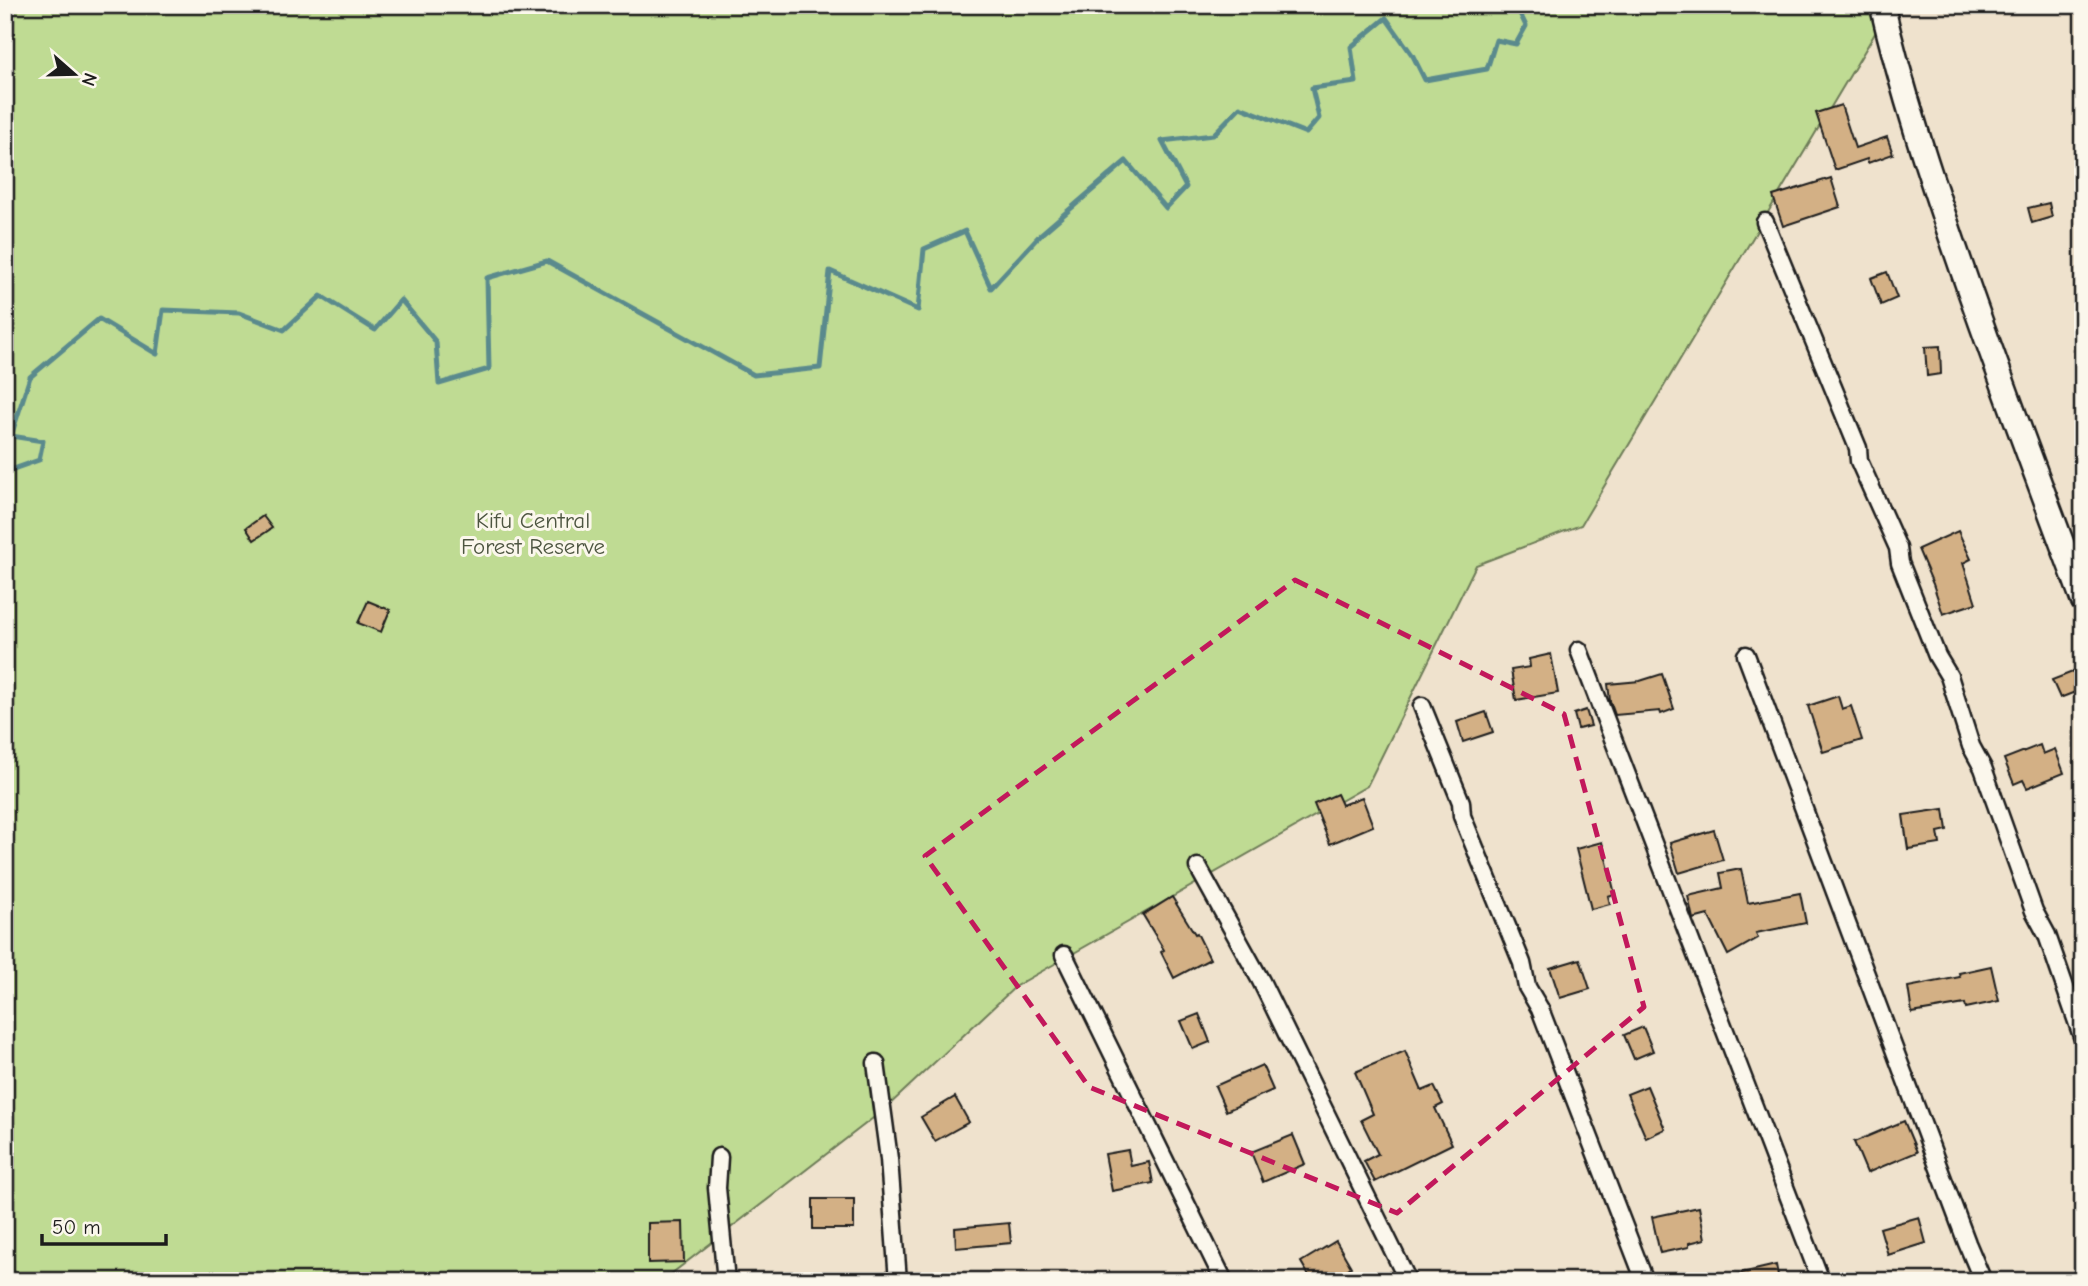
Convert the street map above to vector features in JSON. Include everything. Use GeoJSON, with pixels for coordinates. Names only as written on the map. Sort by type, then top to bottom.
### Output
{"type":"FeatureCollection","features":[{"type":"Feature","properties":{"kind":"street"},"geometry":{"type":"LineString","coordinates":[[1882,5],[1896,66],[1937,197],[2083,600]]}},
{"type":"Feature","properties":{"kind":"street"},"geometry":{"type":"LineString","coordinates":[[1765,222],[1858,448],[1859,461],[1898,548],[1900,563],[1937,656],[1949,676],[1970,746],[1983,768],[2034,911],[2047,935],[2083,1039]]}},
{"type":"Feature","properties":{"kind":"street"},"geometry":{"type":"LineString","coordinates":[[1579,650],[1821,1281]]}},
{"type":"Feature","properties":{"kind":"street"},"geometry":{"type":"LineString","coordinates":[[1746,655],[1983,1281]]}},
{"type":"Feature","properties":{"kind":"street"},"geometry":{"type":"LineString","coordinates":[[1422,706],[1461,802],[1462,816],[1522,963],[1527,987],[1540,1009],[1645,1281]]}},
{"type":"Feature","properties":{"kind":"street"},"geometry":{"type":"LineString","coordinates":[[1198,867],[1261,981],[1408,1281]]}},
{"type":"Feature","properties":{"kind":"street"},"geometry":{"type":"LineString","coordinates":[[1063,955],[1224,1281]]}},
{"type":"Feature","properties":{"kind":"street"},"geometry":{"type":"LineString","coordinates":[[876,1063],[888,1159],[898,1281]]}},
{"type":"Feature","properties":{"kind":"street"},"geometry":{"type":"LineString","coordinates":[[719,1157],[717,1188],[726,1281]]}},
{"type":"Feature","properties":{"kind":"highlighted area"},"geometry":{"type":"Polygon","coordinates":[[[1295,580],[1564,714],[1644,1007],[1397,1213],[1089,1087],[925,856],[1295,580]]]}},
{"type":"Feature","properties":{"kind":"green space","name":"Kifu Central Forest Reserve"},"geometry":{"type":"Polygon","coordinates":[[[5,5],[1892,5],[1581,525],[1476,565],[1367,786],[1016,986],[886,1108],[662,1281],[5,1281],[5,5]]]}},
{"type":"Feature","properties":{"kind":"building"},"geometry":{"type":"Polygon","coordinates":[[[1841,105],[1855,148],[1887,137],[1893,154],[1835,170],[1816,113],[1841,105]]]}},
{"type":"Feature","properties":{"kind":"building"},"geometry":{"type":"Polygon","coordinates":[[[1831,178],[1840,207],[1783,226],[1773,196],[1831,178]]]}},
{"type":"Feature","properties":{"kind":"building"},"geometry":{"type":"Polygon","coordinates":[[[2049,203],[2052,217],[2032,223],[2028,208],[2049,203]]]}},
{"type":"Feature","properties":{"kind":"building"},"geometry":{"type":"Polygon","coordinates":[[[1887,272],[1897,298],[1881,305],[1871,278],[1887,272]]]}},
{"type":"Feature","properties":{"kind":"building"},"geometry":{"type":"Polygon","coordinates":[[[1940,346],[1941,374],[1927,376],[1925,347],[1940,346]]]}},
{"type":"Feature","properties":{"kind":"building"},"geometry":{"type":"Polygon","coordinates":[[[263,516],[272,528],[254,540],[246,528],[263,516]]]}},
{"type":"Feature","properties":{"kind":"building"},"geometry":{"type":"Polygon","coordinates":[[[1958,531],[1971,559],[1963,563],[1976,603],[1943,614],[1918,549],[1958,531]]]}},
{"type":"Feature","properties":{"kind":"building"},"geometry":{"type":"Polygon","coordinates":[[[368,601],[390,610],[381,632],[358,623],[368,601]]]}},
{"type":"Feature","properties":{"kind":"building"},"geometry":{"type":"Polygon","coordinates":[[[1551,654],[1558,693],[1516,700],[1511,670],[1530,667],[1529,659],[1551,654]]]}},
{"type":"Feature","properties":{"kind":"building"},"geometry":{"type":"Polygon","coordinates":[[[2083,668],[2083,689],[2060,698],[2052,680],[2083,668]]]}},
{"type":"Feature","properties":{"kind":"building"},"geometry":{"type":"Polygon","coordinates":[[[1662,674],[1674,709],[1661,714],[1660,711],[1615,715],[1608,684],[1640,681],[1662,674]]]}},
{"type":"Feature","properties":{"kind":"building"},"geometry":{"type":"Polygon","coordinates":[[[1838,696],[1842,709],[1851,706],[1862,740],[1823,752],[1808,706],[1838,696]]]}},
{"type":"Feature","properties":{"kind":"building"},"geometry":{"type":"Polygon","coordinates":[[[1586,710],[1591,726],[1578,729],[1574,714],[1586,710]]]}},
{"type":"Feature","properties":{"kind":"building"},"geometry":{"type":"Polygon","coordinates":[[[1486,712],[1493,732],[1463,742],[1457,722],[1486,712]]]}},
{"type":"Feature","properties":{"kind":"building"},"geometry":{"type":"Polygon","coordinates":[[[2040,745],[2043,754],[2055,749],[2064,773],[2027,788],[2023,780],[2014,784],[2004,759],[2040,745]]]}},
{"type":"Feature","properties":{"kind":"building"},"geometry":{"type":"Polygon","coordinates":[[[1337,794],[1342,805],[1362,797],[1373,826],[1330,844],[1314,804],[1337,794]]]}},
{"type":"Feature","properties":{"kind":"building"},"geometry":{"type":"Polygon","coordinates":[[[1944,809],[1947,830],[1938,832],[1940,844],[1908,849],[1903,815],[1944,809]]]}},
{"type":"Feature","properties":{"kind":"building"},"geometry":{"type":"Polygon","coordinates":[[[1714,830],[1723,860],[1679,873],[1670,843],[1714,830]]]}},
{"type":"Feature","properties":{"kind":"building"},"geometry":{"type":"Polygon","coordinates":[[[1602,842],[1615,894],[1608,896],[1610,904],[1591,909],[1576,849],[1602,842]]]}},
{"type":"Feature","properties":{"kind":"building"},"geometry":{"type":"Polygon","coordinates":[[[1741,869],[1748,903],[1800,893],[1806,923],[1756,933],[1758,938],[1728,955],[1708,915],[1693,919],[1688,896],[1723,888],[1720,873],[1741,869]]]}},
{"type":"Feature","properties":{"kind":"building"},"geometry":{"type":"Polygon","coordinates":[[[1172,897],[1195,934],[1197,933],[1210,959],[1174,978],[1161,952],[1164,950],[1143,915],[1172,897]]]}},
{"type":"Feature","properties":{"kind":"building"},"geometry":{"type":"Polygon","coordinates":[[[1580,959],[1590,989],[1560,998],[1550,968],[1580,959]]]}},
{"type":"Feature","properties":{"kind":"building"},"geometry":{"type":"Polygon","coordinates":[[[1991,966],[1999,1001],[1966,1008],[1965,1004],[1912,1013],[1908,987],[1960,977],[1959,973],[1991,966]]]}},
{"type":"Feature","properties":{"kind":"building"},"geometry":{"type":"Polygon","coordinates":[[[1199,1014],[1210,1042],[1193,1049],[1181,1021],[1199,1014]]]}},
{"type":"Feature","properties":{"kind":"building"},"geometry":{"type":"Polygon","coordinates":[[[1643,1027],[1653,1051],[1634,1059],[1624,1035],[1643,1027]]]}},
{"type":"Feature","properties":{"kind":"building"},"geometry":{"type":"Polygon","coordinates":[[[1405,1051],[1422,1091],[1434,1086],[1443,1104],[1435,1108],[1452,1144],[1375,1182],[1364,1161],[1378,1154],[1361,1120],[1373,1114],[1355,1072],[1405,1051]]]}},
{"type":"Feature","properties":{"kind":"building"},"geometry":{"type":"Polygon","coordinates":[[[1262,1065],[1273,1090],[1226,1111],[1215,1086],[1262,1065]]]}},
{"type":"Feature","properties":{"kind":"building"},"geometry":{"type":"Polygon","coordinates":[[[1647,1086],[1665,1129],[1646,1138],[1627,1094],[1647,1086]]]}},
{"type":"Feature","properties":{"kind":"building"},"geometry":{"type":"Polygon","coordinates":[[[955,1097],[969,1122],[935,1141],[921,1117],[955,1097]]]}},
{"type":"Feature","properties":{"kind":"building"},"geometry":{"type":"Polygon","coordinates":[[[1904,1121],[1917,1152],[1867,1173],[1854,1142],[1904,1121]]]}},
{"type":"Feature","properties":{"kind":"building"},"geometry":{"type":"Polygon","coordinates":[[[1293,1135],[1305,1164],[1263,1182],[1251,1152],[1293,1135]]]}},
{"type":"Feature","properties":{"kind":"building"},"geometry":{"type":"Polygon","coordinates":[[[1128,1150],[1131,1166],[1149,1162],[1153,1183],[1112,1191],[1105,1154],[1128,1150]]]}},
{"type":"Feature","properties":{"kind":"building"},"geometry":{"type":"Polygon","coordinates":[[[813,1199],[854,1199],[854,1229],[813,1229],[813,1199]]]}},
{"type":"Feature","properties":{"kind":"building"},"geometry":{"type":"Polygon","coordinates":[[[1699,1207],[1705,1239],[1689,1243],[1689,1247],[1660,1253],[1652,1217],[1699,1207]]]}},
{"type":"Feature","properties":{"kind":"building"},"geometry":{"type":"Polygon","coordinates":[[[1919,1217],[1926,1243],[1888,1255],[1880,1228],[1919,1217]]]}},
{"type":"Feature","properties":{"kind":"building"},"geometry":{"type":"Polygon","coordinates":[[[683,1222],[684,1262],[648,1263],[648,1223],[683,1222]]]}},
{"type":"Feature","properties":{"kind":"building"},"geometry":{"type":"Polygon","coordinates":[[[1009,1223],[1011,1243],[956,1248],[955,1228],[1009,1223]]]}},
{"type":"Feature","properties":{"kind":"building"},"geometry":{"type":"Polygon","coordinates":[[[1336,1241],[1351,1267],[1345,1271],[1351,1281],[1312,1281],[1301,1262],[1336,1241]]]}},
{"type":"Feature","properties":{"kind":"building"},"geometry":{"type":"Polygon","coordinates":[[[1776,1265],[1779,1281],[1734,1281],[1733,1275],[1776,1265]]]}},
{"type":"Feature","properties":{"kind":"waterway"},"geometry":{"type":"LineString","coordinates":[[5,472],[39,460],[43,441],[11,436],[30,377],[99,319],[157,354],[163,310],[239,313],[284,330],[321,296],[375,330],[401,300],[436,342],[439,384],[489,369],[487,278],[547,261],[754,375],[820,368],[830,271],[918,310],[924,249],[965,231],[991,288],[1040,235],[1126,161],[1166,208],[1186,187],[1162,141],[1213,135],[1240,107],[1306,133],[1319,118],[1312,88],[1356,82],[1351,47],[1386,18],[1413,56],[1425,80],[1487,69],[1496,40],[1516,44],[1526,26],[1516,5]]}}]}
